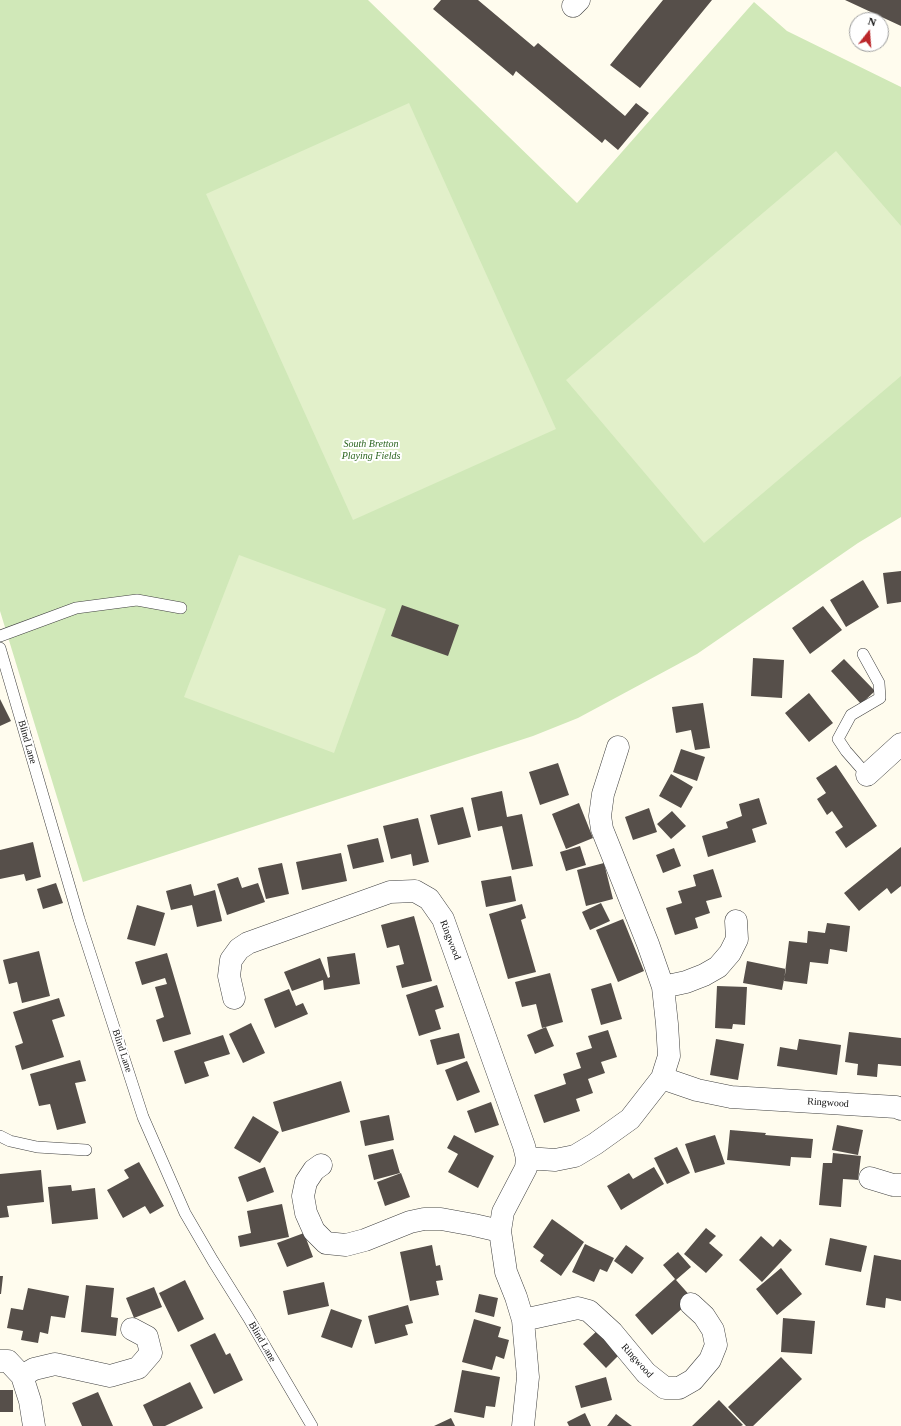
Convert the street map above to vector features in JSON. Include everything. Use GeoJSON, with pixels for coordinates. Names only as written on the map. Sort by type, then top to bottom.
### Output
{"type":"FeatureCollection","features":[{"type":"Feature","properties":{"kind":"street"},"geometry":{"type":"LineString","coordinates":[[867,775],[901,744]]}},
{"type":"Feature","properties":{"kind":"street"},"geometry":{"type":"LineString","coordinates":[[523,1426],[528,1377],[523,1320],[506,1272],[500,1231],[503,1212],[526,1168],[527,1158],[555,1160],[575,1156],[595,1144],[630,1119],[662,1078],[669,1056],[663,987],[648,944],[602,829],[600,816],[602,794],[618,747]]}},
{"type":"Feature","properties":{"kind":"street","name":"Ringwood"},"geometry":{"type":"LineString","coordinates":[[234,998],[229,976],[231,960],[239,949],[248,943],[390,892],[415,891],[429,899],[443,919],[527,1158]]}},
{"type":"Feature","properties":{"kind":"street"},"geometry":{"type":"LineString","coordinates":[[663,987],[686,982],[704,975],[718,967],[730,953],[737,938],[736,921]]}},
{"type":"Feature","properties":{"kind":"street","name":"Ringwood"},"geometry":{"type":"LineString","coordinates":[[662,1078],[697,1090],[731,1097],[896,1107],[901,1109]]}},
{"type":"Feature","properties":{"kind":"street"},"geometry":{"type":"LineString","coordinates":[[321,1165],[314,1170],[306,1182],[303,1196],[306,1213],[314,1231],[326,1243],[346,1245],[365,1240],[410,1222],[424,1219],[441,1219],[500,1231]]}},
{"type":"Feature","properties":{"kind":"street"},"geometry":{"type":"LineString","coordinates":[[870,1178],[893,1186],[901,1185]]}},
{"type":"Feature","properties":{"kind":"street","name":"Ringwood"},"geometry":{"type":"LineString","coordinates":[[523,1320],[578,1308],[589,1311],[612,1332],[646,1373],[665,1388],[679,1388],[693,1380],[710,1360],[716,1345],[713,1330],[704,1316],[691,1304]]}},
{"type":"Feature","properties":{"kind":"street"},"geometry":{"type":"LineString","coordinates":[[22,1376],[34,1369],[55,1364],[110,1376],[138,1368],[151,1353],[147,1337],[132,1329]]}},
{"type":"Feature","properties":{"kind":"street"},"geometry":{"type":"LineString","coordinates":[[0,1361],[8,1361],[22,1376],[30,1401],[34,1426]]}},
{"type":"Feature","properties":{"kind":"lane"},"geometry":{"type":"LineString","coordinates":[[0,636],[76,608],[137,600],[181,608]]}},
{"type":"Feature","properties":{"kind":"lane","name":"Blind Lane"},"geometry":{"type":"LineString","coordinates":[[0,648],[79,919],[143,1117],[185,1213],[212,1261],[248,1317],[312,1426]]}},
{"type":"Feature","properties":{"kind":"lane"},"geometry":{"type":"LineString","coordinates":[[862,654],[880,683],[880,698],[851,715],[838,739],[846,751],[867,775]]}},
{"type":"Feature","properties":{"kind":"lane"},"geometry":{"type":"LineString","coordinates":[[0,1136],[10,1141],[37,1147],[86,1150]]}},
{"type":"Feature","properties":{"kind":"green space","name":"South Bretton Playing Fields"},"geometry":{"type":"Polygon","coordinates":[[[0,0],[368,0],[577,203],[754,2],[787,31],[901,87],[901,517],[858,543],[697,654],[578,718],[533,736],[83,882],[0,611],[0,0]]]}},
{"type":"Feature","properties":{"kind":"green space"},"geometry":{"type":"Polygon","coordinates":[[[409,103],[556,429],[353,520],[206,194],[409,103]]]}},
{"type":"Feature","properties":{"kind":"green space"},"geometry":{"type":"Polygon","coordinates":[[[836,151],[901,226],[901,376],[704,543],[566,380],[836,151]]]}},
{"type":"Feature","properties":{"kind":"green space"},"geometry":{"type":"Polygon","coordinates":[[[239,555],[386,609],[334,753],[184,697],[239,555]]]}},
{"type":"Feature","properties":{"kind":"building"},"geometry":{"type":"Polygon","coordinates":[[[441,0],[478,0],[534,47],[538,43],[625,116],[636,103],[649,113],[618,150],[605,139],[602,143],[516,71],[513,76],[433,9],[441,0]]]}},
{"type":"Feature","properties":{"kind":"building"},"geometry":{"type":"Polygon","coordinates":[[[663,0],[712,0],[640,88],[610,65],[663,0]]]}},
{"type":"Feature","properties":{"kind":"building"},"geometry":{"type":"Polygon","coordinates":[[[845,0],[901,0],[901,26],[889,20],[889,12],[871,12],[845,0]]]}},
{"type":"Feature","properties":{"kind":"building"},"geometry":{"type":"Polygon","coordinates":[[[901,571],[901,602],[887,604],[883,573],[901,571]]]}},
{"type":"Feature","properties":{"kind":"building"},"geometry":{"type":"Polygon","coordinates":[[[863,580],[879,607],[846,627],[830,600],[863,580]]]}},
{"type":"Feature","properties":{"kind":"building"},"geometry":{"type":"Polygon","coordinates":[[[402,605],[459,625],[448,656],[391,636],[402,605]]]}},
{"type":"Feature","properties":{"kind":"building"},"geometry":{"type":"Polygon","coordinates":[[[823,606],[842,630],[810,654],[792,628],[823,606]]]}},
{"type":"Feature","properties":{"kind":"building"},"geometry":{"type":"Polygon","coordinates":[[[753,658],[784,660],[782,698],[751,696],[753,658]]]}},
{"type":"Feature","properties":{"kind":"building"},"geometry":{"type":"Polygon","coordinates":[[[844,659],[875,691],[861,704],[831,671],[844,659]]]}},
{"type":"Feature","properties":{"kind":"building"},"geometry":{"type":"Polygon","coordinates":[[[809,693],[833,723],[809,742],[785,713],[809,693]]]}},
{"type":"Feature","properties":{"kind":"building"},"geometry":{"type":"Polygon","coordinates":[[[0,699],[11,721],[0,726],[0,699]]]}},
{"type":"Feature","properties":{"kind":"building"},"geometry":{"type":"Polygon","coordinates":[[[703,703],[710,748],[695,750],[691,730],[676,733],[672,707],[703,703]]]}},
{"type":"Feature","properties":{"kind":"building"},"geometry":{"type":"Polygon","coordinates":[[[681,749],[705,757],[697,781],[673,772],[681,749]]]}},
{"type":"Feature","properties":{"kind":"building"},"geometry":{"type":"Polygon","coordinates":[[[558,763],[569,795],[540,805],[529,772],[558,763]]]}},
{"type":"Feature","properties":{"kind":"building"},"geometry":{"type":"Polygon","coordinates":[[[836,765],[877,826],[846,848],[835,832],[843,827],[832,811],[827,815],[817,799],[826,793],[816,778],[836,765]]]}},
{"type":"Feature","properties":{"kind":"building"},"geometry":{"type":"Polygon","coordinates":[[[671,774],[693,787],[681,808],[659,796],[671,774]]]}},
{"type":"Feature","properties":{"kind":"building"},"geometry":{"type":"Polygon","coordinates":[[[502,791],[507,817],[522,814],[533,866],[512,870],[502,826],[478,831],[471,798],[502,791]]]}},
{"type":"Feature","properties":{"kind":"building"},"geometry":{"type":"Polygon","coordinates":[[[759,798],[767,824],[752,829],[756,842],[708,857],[702,836],[728,828],[726,822],[742,816],[739,804],[759,798]]]}},
{"type":"Feature","properties":{"kind":"building"},"geometry":{"type":"Polygon","coordinates":[[[579,803],[593,838],[566,849],[552,814],[579,803]]]}},
{"type":"Feature","properties":{"kind":"building"},"geometry":{"type":"Polygon","coordinates":[[[463,807],[471,837],[438,845],[430,815],[463,807]]]}},
{"type":"Feature","properties":{"kind":"building"},"geometry":{"type":"Polygon","coordinates":[[[649,808],[657,832],[633,840],[625,817],[649,808]]]}},
{"type":"Feature","properties":{"kind":"building"},"geometry":{"type":"Polygon","coordinates":[[[672,811],[686,826],[671,839],[657,824],[672,811]]]}},
{"type":"Feature","properties":{"kind":"building"},"geometry":{"type":"Polygon","coordinates":[[[418,818],[429,862],[413,866],[411,854],[391,859],[383,826],[418,818]]]}},
{"type":"Feature","properties":{"kind":"building"},"geometry":{"type":"Polygon","coordinates":[[[378,838],[384,862],[353,869],[347,845],[378,838]]]}},
{"type":"Feature","properties":{"kind":"building"},"geometry":{"type":"Polygon","coordinates":[[[33,842],[41,877],[26,881],[24,874],[0,879],[0,850],[33,842]]]}},
{"type":"Feature","properties":{"kind":"building"},"geometry":{"type":"Polygon","coordinates":[[[580,846],[586,865],[566,871],[560,852],[580,846]]]}},
{"type":"Feature","properties":{"kind":"building"},"geometry":{"type":"Polygon","coordinates":[[[901,847],[901,886],[891,894],[887,888],[859,911],[844,893],[901,847]]]}},
{"type":"Feature","properties":{"kind":"building"},"geometry":{"type":"Polygon","coordinates":[[[674,848],[681,866],[663,873],[656,855],[674,848]]]}},
{"type":"Feature","properties":{"kind":"building"},"geometry":{"type":"Polygon","coordinates":[[[341,853],[347,881],[302,890],[296,862],[341,853]]]}},
{"type":"Feature","properties":{"kind":"building"},"geometry":{"type":"Polygon","coordinates":[[[282,863],[289,894],[266,899],[258,868],[282,863]]]}},
{"type":"Feature","properties":{"kind":"building"},"geometry":{"type":"Polygon","coordinates":[[[604,863],[613,899],[586,906],[577,870],[604,863]]]}},
{"type":"Feature","properties":{"kind":"building"},"geometry":{"type":"Polygon","coordinates":[[[713,869],[722,897],[706,901],[710,913],[695,918],[698,928],[675,935],[666,908],[682,903],[678,891],[696,886],[693,875],[713,869]]]}},
{"type":"Feature","properties":{"kind":"building"},"geometry":{"type":"Polygon","coordinates":[[[511,876],[516,901],[486,907],[481,881],[511,876]]]}},
{"type":"Feature","properties":{"kind":"building"},"geometry":{"type":"Polygon","coordinates":[[[238,877],[242,888],[258,883],[265,902],[227,915],[217,884],[238,877]]]}},
{"type":"Feature","properties":{"kind":"building"},"geometry":{"type":"Polygon","coordinates":[[[56,883],[63,903],[43,909],[37,889],[56,883]]]}},
{"type":"Feature","properties":{"kind":"building"},"geometry":{"type":"Polygon","coordinates":[[[191,884],[194,896],[215,890],[222,921],[197,927],[192,905],[171,910],[166,891],[191,884]]]}},
{"type":"Feature","properties":{"kind":"building"},"geometry":{"type":"Polygon","coordinates":[[[601,903],[610,921],[590,930],[582,912],[601,903]]]}},
{"type":"Feature","properties":{"kind":"building"},"geometry":{"type":"Polygon","coordinates":[[[522,904],[526,918],[521,920],[536,972],[508,979],[489,914],[522,904]]]}},
{"type":"Feature","properties":{"kind":"building"},"geometry":{"type":"Polygon","coordinates":[[[137,905],[165,913],[155,946],[127,939],[137,905]]]}},
{"type":"Feature","properties":{"kind":"building"},"geometry":{"type":"Polygon","coordinates":[[[414,916],[432,981],[402,988],[396,966],[404,964],[399,945],[387,948],[381,925],[414,916]]]}},
{"type":"Feature","properties":{"kind":"building"},"geometry":{"type":"Polygon","coordinates":[[[623,919],[644,971],[618,982],[596,930],[623,919]]]}},
{"type":"Feature","properties":{"kind":"building"},"geometry":{"type":"Polygon","coordinates":[[[827,923],[850,926],[847,952],[830,949],[828,964],[810,962],[807,984],[784,981],[789,941],[807,943],[808,931],[825,933],[827,923]]]}},
{"type":"Feature","properties":{"kind":"building"},"geometry":{"type":"Polygon","coordinates":[[[39,951],[50,996],[22,1003],[17,982],[9,984],[3,960],[39,951]]]}},
{"type":"Feature","properties":{"kind":"building"},"geometry":{"type":"Polygon","coordinates":[[[167,953],[191,1034],[163,1042],[156,1020],[164,1017],[155,987],[167,984],[165,978],[142,985],[135,962],[167,953]]]}},
{"type":"Feature","properties":{"kind":"building"},"geometry":{"type":"Polygon","coordinates":[[[355,953],[360,984],[324,990],[323,980],[292,991],[284,972],[320,958],[328,978],[330,977],[327,957],[355,953]]]}},
{"type":"Feature","properties":{"kind":"building"},"geometry":{"type":"Polygon","coordinates":[[[747,961],[786,969],[782,990],[743,983],[747,961]]]}},
{"type":"Feature","properties":{"kind":"building"},"geometry":{"type":"Polygon","coordinates":[[[550,973],[563,1022],[542,1028],[536,1004],[522,1007],[515,982],[550,973]]]}},
{"type":"Feature","properties":{"kind":"building"},"geometry":{"type":"Polygon","coordinates":[[[611,983],[622,1019],[601,1025],[591,989],[611,983]]]}},
{"type":"Feature","properties":{"kind":"building"},"geometry":{"type":"Polygon","coordinates":[[[437,985],[444,1007],[435,1010],[441,1029],[419,1036],[406,995],[437,985]]]}},
{"type":"Feature","properties":{"kind":"building"},"geometry":{"type":"Polygon","coordinates":[[[717,986],[747,987],[745,1025],[733,1024],[732,1029],[715,1028],[717,986]]]}},
{"type":"Feature","properties":{"kind":"building"},"geometry":{"type":"Polygon","coordinates":[[[289,989],[296,1006],[303,1003],[308,1014],[275,1028],[264,999],[289,989]]]}},
{"type":"Feature","properties":{"kind":"building"},"geometry":{"type":"Polygon","coordinates":[[[59,998],[65,1016],[52,1020],[64,1057],[22,1070],[15,1046],[23,1043],[13,1012],[59,998]]]}},
{"type":"Feature","properties":{"kind":"building"},"geometry":{"type":"Polygon","coordinates":[[[251,1023],[265,1053],[243,1063],[229,1034],[251,1023]]]}},
{"type":"Feature","properties":{"kind":"building"},"geometry":{"type":"Polygon","coordinates":[[[546,1027],[554,1046],[535,1054],[527,1035],[546,1027]]]}},
{"type":"Feature","properties":{"kind":"building"},"geometry":{"type":"Polygon","coordinates":[[[608,1030],[617,1057],[601,1062],[605,1073],[588,1079],[593,1093],[576,1099],[580,1111],[544,1123],[534,1095],[566,1084],[563,1074],[581,1068],[576,1053],[592,1048],[588,1036],[608,1030]]]}},
{"type":"Feature","properties":{"kind":"building"},"geometry":{"type":"Polygon","coordinates":[[[849,1032],[901,1038],[901,1066],[878,1064],[877,1077],[857,1075],[858,1064],[845,1062],[849,1032]]]}},
{"type":"Feature","properties":{"kind":"building"},"geometry":{"type":"Polygon","coordinates":[[[459,1033],[465,1058],[437,1065],[430,1040],[459,1033]]]}},
{"type":"Feature","properties":{"kind":"building"},"geometry":{"type":"Polygon","coordinates":[[[223,1035],[230,1054],[204,1062],[209,1076],[185,1084],[174,1051],[223,1035]]]}},
{"type":"Feature","properties":{"kind":"building"},"geometry":{"type":"Polygon","coordinates":[[[716,1039],[744,1044],[738,1080],[710,1075],[716,1039]]]}},
{"type":"Feature","properties":{"kind":"building"},"geometry":{"type":"Polygon","coordinates":[[[799,1039],[841,1045],[837,1075],[777,1066],[780,1047],[797,1050],[799,1039]]]}},
{"type":"Feature","properties":{"kind":"building"},"geometry":{"type":"Polygon","coordinates":[[[80,1060],[86,1081],[75,1083],[86,1123],[57,1130],[50,1104],[39,1106],[30,1074],[80,1060]]]}},
{"type":"Feature","properties":{"kind":"building"},"geometry":{"type":"Polygon","coordinates":[[[467,1061],[480,1092],[457,1101],[445,1070],[467,1061]]]}},
{"type":"Feature","properties":{"kind":"building"},"geometry":{"type":"Polygon","coordinates":[[[341,1081],[350,1112],[282,1132],[273,1102],[341,1081]]]}},
{"type":"Feature","properties":{"kind":"building"},"geometry":{"type":"Polygon","coordinates":[[[491,1102],[499,1125],[475,1133],[467,1111],[491,1102]]]}},
{"type":"Feature","properties":{"kind":"building"},"geometry":{"type":"Polygon","coordinates":[[[389,1115],[394,1140],[365,1146],[360,1121],[389,1115]]]}},
{"type":"Feature","properties":{"kind":"building"},"geometry":{"type":"Polygon","coordinates":[[[253,1116],[279,1132],[260,1163],[234,1148],[253,1116]]]}},
{"type":"Feature","properties":{"kind":"building"},"geometry":{"type":"Polygon","coordinates":[[[837,1125],[863,1130],[858,1155],[832,1150],[837,1125]]]}},
{"type":"Feature","properties":{"kind":"building"},"geometry":{"type":"Polygon","coordinates":[[[730,1130],[813,1139],[811,1158],[791,1157],[790,1166],[727,1160],[730,1130]]]}},
{"type":"Feature","properties":{"kind":"building"},"geometry":{"type":"Polygon","coordinates":[[[454,1135],[494,1156],[478,1188],[448,1172],[458,1154],[447,1148],[454,1135]]]}},
{"type":"Feature","properties":{"kind":"building"},"geometry":{"type":"Polygon","coordinates":[[[715,1135],[725,1164],[695,1173],[685,1144],[715,1135]]]}},
{"type":"Feature","properties":{"kind":"building"},"geometry":{"type":"Polygon","coordinates":[[[677,1147],[690,1173],[667,1184],[654,1158],[677,1147]]]}},
{"type":"Feature","properties":{"kind":"building"},"geometry":{"type":"Polygon","coordinates":[[[393,1149],[400,1173],[374,1180],[368,1155],[393,1149]]]}},
{"type":"Feature","properties":{"kind":"building"},"geometry":{"type":"Polygon","coordinates":[[[833,1153],[861,1156],[858,1180],[843,1179],[841,1207],[819,1205],[823,1163],[832,1163],[833,1153]]]}},
{"type":"Feature","properties":{"kind":"building"},"geometry":{"type":"Polygon","coordinates":[[[139,1162],[164,1206],[150,1214],[145,1206],[123,1218],[107,1190],[129,1178],[124,1170],[139,1162]]]}},
{"type":"Feature","properties":{"kind":"building"},"geometry":{"type":"Polygon","coordinates":[[[265,1167],[274,1192],[247,1202],[238,1177],[265,1167]]]}},
{"type":"Feature","properties":{"kind":"building"},"geometry":{"type":"Polygon","coordinates":[[[654,1167],[664,1184],[621,1210],[607,1186],[629,1173],[633,1179],[654,1167]]]}},
{"type":"Feature","properties":{"kind":"building"},"geometry":{"type":"Polygon","coordinates":[[[41,1170],[44,1202],[7,1206],[9,1217],[0,1218],[0,1174],[41,1170]]]}},
{"type":"Feature","properties":{"kind":"building"},"geometry":{"type":"Polygon","coordinates":[[[401,1173],[410,1197],[385,1206],[377,1182],[401,1173]]]}},
{"type":"Feature","properties":{"kind":"building"},"geometry":{"type":"Polygon","coordinates":[[[71,1185],[72,1191],[95,1188],[98,1219],[52,1224],[48,1187],[71,1185]]]}},
{"type":"Feature","properties":{"kind":"building"},"geometry":{"type":"Polygon","coordinates":[[[282,1204],[289,1237],[240,1247],[238,1236],[251,1233],[247,1211],[282,1204]]]}},
{"type":"Feature","properties":{"kind":"building"},"geometry":{"type":"Polygon","coordinates":[[[552,1219],[584,1242],[561,1276],[540,1261],[544,1255],[533,1247],[552,1219]]]}},
{"type":"Feature","properties":{"kind":"building"},"geometry":{"type":"Polygon","coordinates":[[[706,1228],[716,1236],[709,1243],[723,1255],[706,1273],[684,1254],[706,1228]]]}},
{"type":"Feature","properties":{"kind":"building"},"geometry":{"type":"Polygon","coordinates":[[[304,1233],[313,1257],[287,1267],[277,1243],[304,1233]]]}},
{"type":"Feature","properties":{"kind":"building"},"geometry":{"type":"Polygon","coordinates":[[[761,1236],[773,1247],[780,1239],[792,1250],[762,1282],[739,1260],[761,1236]]]}},
{"type":"Feature","properties":{"kind":"building"},"geometry":{"type":"Polygon","coordinates":[[[830,1238],[867,1246],[861,1272],[825,1265],[830,1238]]]}},
{"type":"Feature","properties":{"kind":"building"},"geometry":{"type":"Polygon","coordinates":[[[585,1244],[614,1258],[607,1272],[600,1269],[594,1282],[572,1272],[585,1244]]]}},
{"type":"Feature","properties":{"kind":"building"},"geometry":{"type":"Polygon","coordinates":[[[432,1245],[436,1266],[440,1265],[443,1280],[436,1281],[439,1295],[410,1301],[400,1252],[432,1245]]]}},
{"type":"Feature","properties":{"kind":"building"},"geometry":{"type":"Polygon","coordinates":[[[626,1245],[644,1258],[632,1274],[614,1261],[626,1245]]]}},
{"type":"Feature","properties":{"kind":"building"},"geometry":{"type":"Polygon","coordinates":[[[678,1252],[691,1267],[676,1280],[693,1299],[652,1335],[635,1315],[675,1279],[663,1265],[678,1252]]]}},
{"type":"Feature","properties":{"kind":"building"},"geometry":{"type":"Polygon","coordinates":[[[874,1255],[901,1260],[901,1301],[886,1298],[885,1308],[866,1305],[874,1255]]]}},
{"type":"Feature","properties":{"kind":"building"},"geometry":{"type":"Polygon","coordinates":[[[781,1268],[802,1294],[777,1315],[756,1289],[781,1268]]]}},
{"type":"Feature","properties":{"kind":"building"},"geometry":{"type":"Polygon","coordinates":[[[0,1276],[3,1276],[1,1294],[0,1294],[0,1276]]]}},
{"type":"Feature","properties":{"kind":"building"},"geometry":{"type":"Polygon","coordinates":[[[185,1280],[204,1319],[178,1332],[159,1293],[185,1280]]]}},
{"type":"Feature","properties":{"kind":"building"},"geometry":{"type":"Polygon","coordinates":[[[324,1282],[329,1306],[288,1315],[283,1291],[324,1282]]]}},
{"type":"Feature","properties":{"kind":"building"},"geometry":{"type":"Polygon","coordinates":[[[86,1285],[114,1288],[111,1317],[118,1318],[116,1336],[81,1332],[86,1285]]]}},
{"type":"Feature","properties":{"kind":"building"},"geometry":{"type":"Polygon","coordinates":[[[154,1287],[162,1307],[134,1318],[126,1298],[154,1287]]]}},
{"type":"Feature","properties":{"kind":"building"},"geometry":{"type":"Polygon","coordinates":[[[28,1288],[69,1296],[65,1318],[51,1316],[48,1334],[40,1332],[38,1343],[21,1340],[23,1331],[7,1328],[11,1308],[23,1310],[28,1288]]]}},
{"type":"Feature","properties":{"kind":"building"},"geometry":{"type":"Polygon","coordinates":[[[479,1294],[498,1298],[494,1317],[475,1312],[479,1294]]]}},
{"type":"Feature","properties":{"kind":"building"},"geometry":{"type":"Polygon","coordinates":[[[408,1305],[413,1323],[405,1325],[408,1335],[375,1344],[368,1316],[408,1305]]]}},
{"type":"Feature","properties":{"kind":"building"},"geometry":{"type":"Polygon","coordinates":[[[331,1309],[362,1320],[352,1348],[321,1337],[331,1309]]]}},
{"type":"Feature","properties":{"kind":"building"},"geometry":{"type":"Polygon","coordinates":[[[783,1318],[815,1321],[812,1354],[781,1352],[783,1318]]]}},
{"type":"Feature","properties":{"kind":"building"},"geometry":{"type":"Polygon","coordinates":[[[474,1319],[501,1327],[498,1337],[509,1340],[504,1359],[496,1356],[492,1370],[462,1362],[474,1319]]]}},
{"type":"Feature","properties":{"kind":"building"},"geometry":{"type":"Polygon","coordinates":[[[600,1328],[623,1351],[606,1368],[583,1344],[600,1328]]]}},
{"type":"Feature","properties":{"kind":"building"},"geometry":{"type":"Polygon","coordinates":[[[215,1333],[226,1355],[230,1353],[243,1380],[214,1394],[190,1345],[215,1333]]]}},
{"type":"Feature","properties":{"kind":"building"},"geometry":{"type":"Polygon","coordinates":[[[781,1357],[802,1379],[753,1426],[746,1426],[728,1407],[781,1357]]]}},
{"type":"Feature","properties":{"kind":"building"},"geometry":{"type":"Polygon","coordinates":[[[462,1370],[500,1377],[495,1407],[486,1406],[484,1418],[454,1412],[462,1370]]]}},
{"type":"Feature","properties":{"kind":"building"},"geometry":{"type":"Polygon","coordinates":[[[606,1377],[612,1400],[581,1408],[575,1386],[606,1377]]]}},
{"type":"Feature","properties":{"kind":"building"},"geometry":{"type":"Polygon","coordinates":[[[190,1382],[203,1408],[165,1426],[153,1426],[143,1405],[190,1382]]]}},
{"type":"Feature","properties":{"kind":"building"},"geometry":{"type":"Polygon","coordinates":[[[0,1390],[13,1390],[13,1412],[0,1412],[0,1390]]]}},
{"type":"Feature","properties":{"kind":"building"},"geometry":{"type":"Polygon","coordinates":[[[98,1392],[113,1426],[82,1426],[72,1403],[98,1392]]]}},
{"type":"Feature","properties":{"kind":"building"},"geometry":{"type":"Polygon","coordinates":[[[719,1400],[743,1425],[692,1426],[719,1400]]]}},
{"type":"Feature","properties":{"kind":"building"},"geometry":{"type":"Polygon","coordinates":[[[585,1413],[591,1426],[569,1426],[567,1422],[585,1413]]]}},
{"type":"Feature","properties":{"kind":"building"},"geometry":{"type":"Polygon","coordinates":[[[616,1414],[632,1426],[607,1426],[616,1414]]]}},
{"type":"Feature","properties":{"kind":"building"},"geometry":{"type":"Polygon","coordinates":[[[451,1418],[455,1426],[434,1426],[451,1418]]]}}]}
